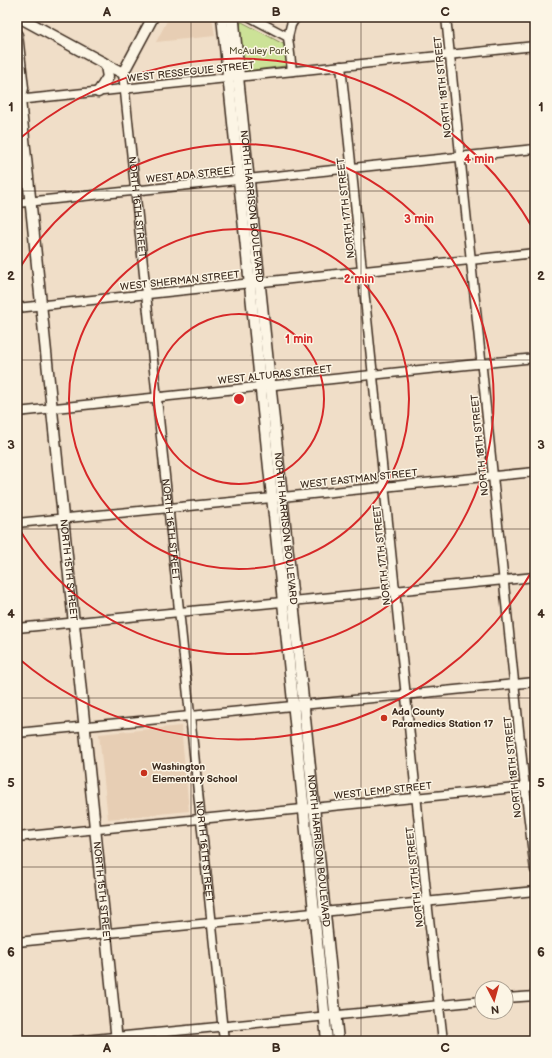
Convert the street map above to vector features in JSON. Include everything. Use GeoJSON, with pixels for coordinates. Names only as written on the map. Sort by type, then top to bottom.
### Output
{"type":"FeatureCollection","features":[{"type":"Feature","properties":{"kind":"main road","name":"NORTH HARRISON BOULEVARD"},"geometry":{"type":"LineString","coordinates":[[232,17],[233,78]]}},
{"type":"Feature","properties":{"kind":"street"},"geometry":{"type":"LineString","coordinates":[[19,17],[111,68],[123,73],[152,19]]}},
{"type":"Feature","properties":{"kind":"street","name":"NORTH HARRISON BOULEVARD"},"geometry":{"type":"LineString","coordinates":[[222,17],[233,78],[330,1016],[338,1041]]}},
{"type":"Feature","properties":{"kind":"street"},"geometry":{"type":"LineString","coordinates":[[250,17],[288,37]]}},
{"type":"Feature","properties":{"kind":"street"},"geometry":{"type":"LineString","coordinates":[[292,71],[288,37],[291,25],[296,17]]}},
{"type":"Feature","properties":{"kind":"street","name":"NORTH 18TH STREET"},"geometry":{"type":"LineString","coordinates":[[446,17],[525,787],[535,870]]}},
{"type":"Feature","properties":{"kind":"street","name":"NORTH 15TH STREET"},"geometry":{"type":"LineString","coordinates":[[17,35],[23,88],[18,98],[52,408],[116,1039]]}},
{"type":"Feature","properties":{"kind":"street","name":"WEST RESSEGUIE STREET"},"geometry":{"type":"LineString","coordinates":[[18,98],[98,92],[535,46]]}},
{"type":"Feature","properties":{"kind":"street"},"geometry":{"type":"LineString","coordinates":[[98,92],[108,77],[106,66],[102,62]]}},
{"type":"Feature","properties":{"kind":"street","name":"NORTH 17TH STREET"},"geometry":{"type":"LineString","coordinates":[[342,66],[427,901],[443,1041]]}},
{"type":"Feature","properties":{"kind":"street","name":"NORTH 16TH STREET"},"geometry":{"type":"LineString","coordinates":[[123,73],[224,1041]]}},
{"type":"Feature","properties":{"kind":"street","name":"WEST ADA STREET"},"geometry":{"type":"LineString","coordinates":[[17,203],[535,149]]}},
{"type":"Feature","properties":{"kind":"street","name":"WEST SHERMAN STREET"},"geometry":{"type":"LineString","coordinates":[[17,308],[535,253]]}},
{"type":"Feature","properties":{"kind":"street","name":"WEST ALTURAS STREET"},"geometry":{"type":"LineString","coordinates":[[17,412],[535,358]]}},
{"type":"Feature","properties":{"kind":"street","name":"WEST EASTMAN STREET"},"geometry":{"type":"LineString","coordinates":[[17,524],[535,472]]}},
{"type":"Feature","properties":{"kind":"street"},"geometry":{"type":"LineString","coordinates":[[17,628],[535,577]]}},
{"type":"Feature","properties":{"kind":"street"},"geometry":{"type":"LineString","coordinates":[[17,733],[535,682]]}},
{"type":"Feature","properties":{"kind":"street","name":"WEST LEMP STREET"},"geometry":{"type":"LineString","coordinates":[[17,837],[535,786]]}},
{"type":"Feature","properties":{"kind":"street"},"geometry":{"type":"LineString","coordinates":[[17,942],[535,891]]}},
{"type":"Feature","properties":{"kind":"street"},"geometry":{"type":"LineString","coordinates":[[514,997],[535,996]]}},
{"type":"Feature","properties":{"kind":"street"},"geometry":{"type":"LineString","coordinates":[[74,1041],[116,1039],[222,1026],[474,1002]]}},
{"type":"Feature","properties":{"kind":"street","name":"NORTH HARRISON BOULEVARD"},"geometry":{"type":"LineString","coordinates":[[327,1041],[330,1016]]}},
{"type":"Feature","properties":{"kind":"shaded area"},"geometry":{"type":"Polygon","coordinates":[[[169,17],[212,17],[215,36],[156,42],[169,17]]]}},
{"type":"Feature","properties":{"kind":"shaded area","name":"Washington Elementary School"},"geometry":{"type":"Polygon","coordinates":[[[181,726],[189,811],[108,819],[99,734],[181,726]]]}},
{"type":"Feature","properties":{"kind":"green space","name":"McAuley Park"},"geometry":{"type":"Polygon","coordinates":[[[241,22],[287,46],[288,60],[285,66],[247,71],[244,69],[241,22]]]}},
{"type":"Feature","properties":{"kind":"place","name":"Ada County Paramedics Station 17"},"geometry":{"type":"Point","coordinates":[384,718]}},
{"type":"Feature","properties":{"kind":"place","name":"Washington Elementary School"},"geometry":{"type":"Point","coordinates":[144,773]}}]}
